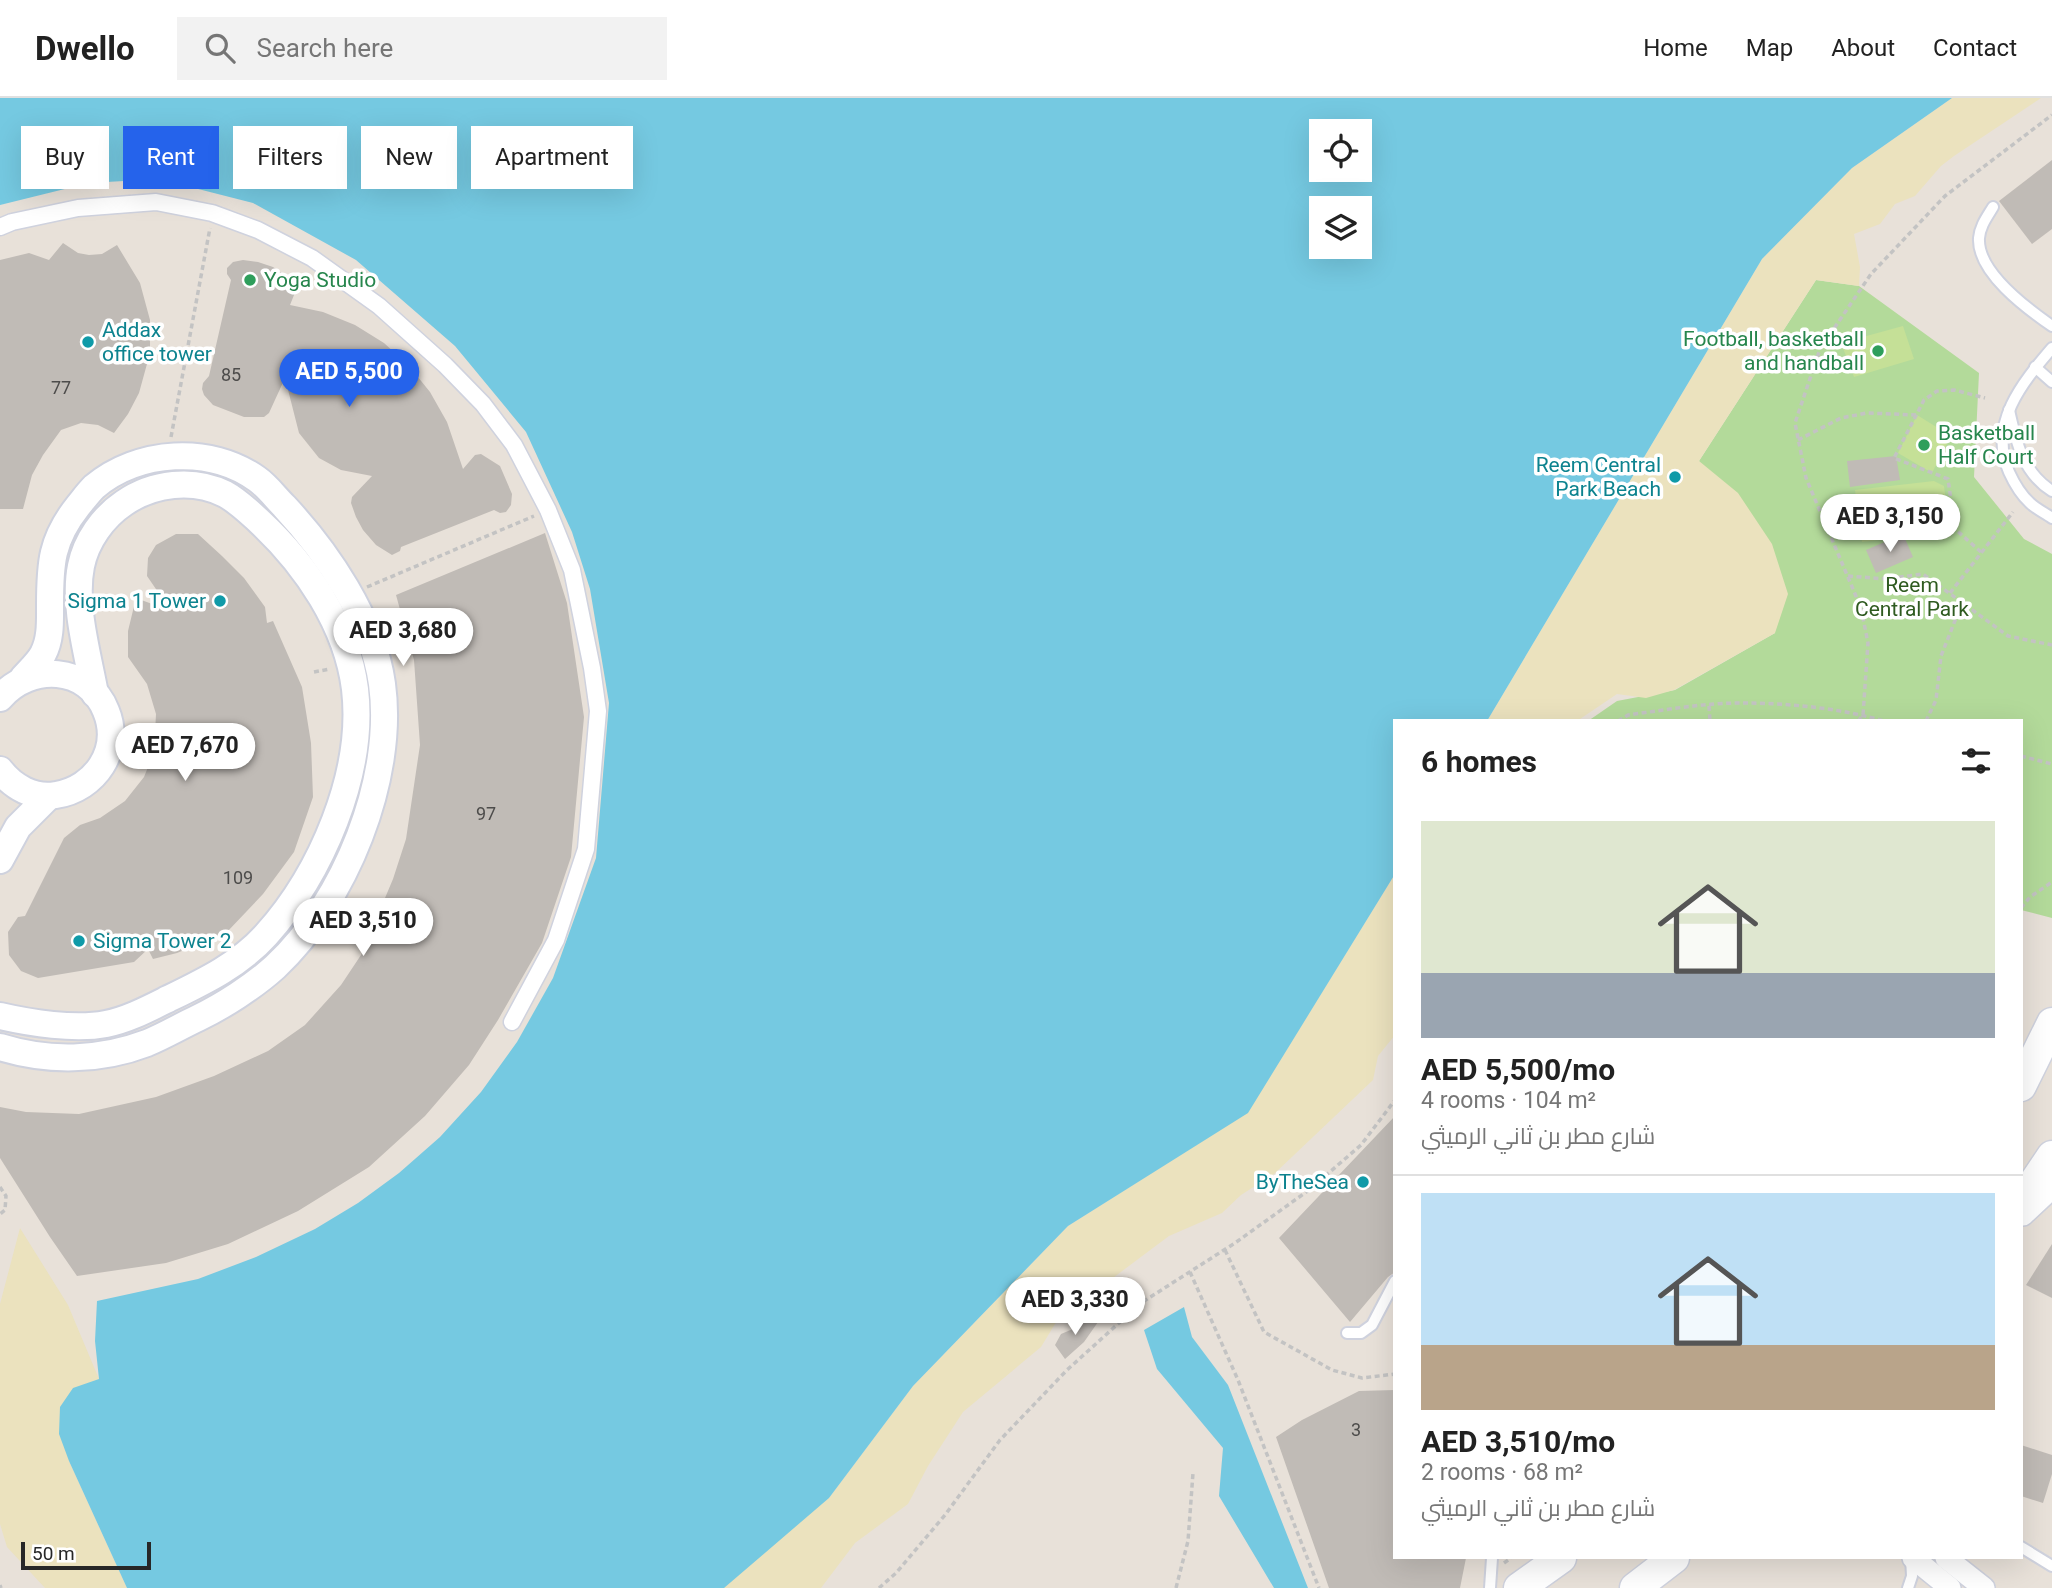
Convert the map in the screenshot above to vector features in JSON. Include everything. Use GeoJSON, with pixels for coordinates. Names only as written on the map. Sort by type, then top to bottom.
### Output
{"type":"FeatureCollection","features":[{"type":"Feature","properties":{"kind":"main road"},"geometry":{"type":"LineString","coordinates":[[2023,1080],[2029,1062],[2052,1023]]}},
{"type":"Feature","properties":{"kind":"main road"},"geometry":{"type":"LineString","coordinates":[[2023,1199],[2052,1156]]}},
{"type":"Feature","properties":{"kind":"main road"},"geometry":{"type":"LineString","coordinates":[[1519,1588],[1561,1559]]}},
{"type":"Feature","properties":{"kind":"main road"},"geometry":{"type":"LineString","coordinates":[[1635,1588],[1673,1559]]}},
{"type":"Feature","properties":{"kind":"street"},"geometry":{"type":"LineString","coordinates":[[0,227],[78,208],[156,202],[212,213],[258,230],[312,258],[379,306],[484,404],[514,445],[548,510],[572,570],[598,710],[586,849],[556,940],[512,1022]]}},
{"type":"Feature","properties":{"kind":"street"},"geometry":{"type":"LineString","coordinates":[[0,698],[8,688],[23,678],[43,653],[50,628],[50,572],[57,538],[92,489],[108,477],[140,462],[167,456],[188,456],[212,459],[257,479],[307,532],[349,594],[372,643],[382,682],[385,721],[382,753],[370,806],[354,850],[320,912],[275,967],[224,1003],[146,1043],[112,1054],[76,1058],[41,1056],[0,1047]]}},
{"type":"Feature","properties":{"kind":"street"},"geometry":{"type":"LineString","coordinates":[[0,1016],[45,1023],[105,1024],[144,1011],[206,981],[232,964],[257,944],[280,919],[298,893],[326,840],[346,784],[356,720],[355,689],[347,654],[336,626],[305,572],[278,539],[225,494],[184,484],[161,486],[133,496],[114,509],[100,525],[88,544],[81,566],[79,594],[95,694]]}},
{"type":"Feature","properties":{"kind":"street"},"geometry":{"type":"LineString","coordinates":[[0,770],[8,780],[27,792],[49,796],[69,793],[87,784],[101,769],[109,751],[111,731],[106,711],[95,694],[80,681],[62,674],[42,673],[23,678]]}},
{"type":"Feature","properties":{"kind":"street"},"geometry":{"type":"LineString","coordinates":[[0,860],[18,827],[49,796]]}},
{"type":"Feature","properties":{"kind":"street"},"geometry":{"type":"LineString","coordinates":[[2023,1214],[2052,1188]]}},
{"type":"Feature","properties":{"kind":"street"},"geometry":{"type":"LineString","coordinates":[[1913,1559],[1950,1588]]}},
{"type":"Feature","properties":{"kind":"street"},"geometry":{"type":"LineString","coordinates":[[1947,1559],[1984,1588]]}},
{"type":"Feature","properties":{"kind":"lane"},"geometry":{"type":"LineString","coordinates":[[1993,207],[1981,230],[1980,247],[1985,263],[2022,303],[2052,326]]}},
{"type":"Feature","properties":{"kind":"lane"},"geometry":{"type":"LineString","coordinates":[[2052,348],[2035,367],[2009,407],[2001,435],[2003,457],[2014,484],[2030,504],[2052,518]]}},
{"type":"Feature","properties":{"kind":"lane"},"geometry":{"type":"LineString","coordinates":[[2035,367],[2052,382]]}},
{"type":"Feature","properties":{"kind":"lane"},"geometry":{"type":"LineString","coordinates":[[2009,407],[2014,433],[2027,467],[2043,486],[2052,492]]}},
{"type":"Feature","properties":{"kind":"lane"},"geometry":{"type":"LineString","coordinates":[[1347,1333],[1361,1333],[1372,1325],[1393,1284]]}},
{"type":"Feature","properties":{"kind":"lane"},"geometry":{"type":"LineString","coordinates":[[2023,1548],[2052,1566]]}},
{"type":"Feature","properties":{"kind":"lane"},"geometry":{"type":"LineString","coordinates":[[1490,1588],[1492,1559]]}},
{"type":"Feature","properties":{"kind":"lane"},"geometry":{"type":"LineString","coordinates":[[1908,1588],[1912,1576],[1912,1559]]}},
{"type":"Feature","properties":{"kind":"path"},"geometry":{"type":"LineString","coordinates":[[1860,719],[1863,715],[1868,643],[1861,608],[1805,478],[1795,423],[1820,349],[1871,274],[1945,197],[2052,115]]}},
{"type":"Feature","properties":{"kind":"path"},"geometry":{"type":"LineString","coordinates":[[167,456],[212,213]]}},
{"type":"Feature","properties":{"kind":"path"},"geometry":{"type":"LineString","coordinates":[[1981,552],[1955,530],[1948,479],[1894,458],[1924,400],[1937,391],[1954,390],[1985,398]]}},
{"type":"Feature","properties":{"kind":"path"},"geometry":{"type":"LineString","coordinates":[[1798,440],[1841,418],[1867,413],[1916,415]]}},
{"type":"Feature","properties":{"kind":"path"},"geometry":{"type":"LineString","coordinates":[[349,594],[548,510]]}},
{"type":"Feature","properties":{"kind":"path"},"geometry":{"type":"LineString","coordinates":[[1949,593],[2013,512]]}},
{"type":"Feature","properties":{"kind":"path"},"geometry":{"type":"LineString","coordinates":[[1848,576],[1886,579],[1923,574],[2008,636],[2052,645]]}},
{"type":"Feature","properties":{"kind":"path"},"geometry":{"type":"LineString","coordinates":[[1927,719],[1936,700],[1941,656],[1962,603]]}},
{"type":"Feature","properties":{"kind":"path"},"geometry":{"type":"LineString","coordinates":[[1621,719],[1628,715],[1740,703],[1805,706],[1877,719]]}},
{"type":"Feature","properties":{"kind":"path"},"geometry":{"type":"LineString","coordinates":[[1709,706],[1710,719]]}},
{"type":"Feature","properties":{"kind":"path"},"geometry":{"type":"LineString","coordinates":[[1628,715],[1629,719]]}},
{"type":"Feature","properties":{"kind":"path"},"geometry":{"type":"LineString","coordinates":[[2023,757],[2052,764]]}},
{"type":"Feature","properties":{"kind":"path"},"geometry":{"type":"LineString","coordinates":[[2023,906],[2030,897],[2052,882]]}},
{"type":"Feature","properties":{"kind":"path"},"geometry":{"type":"LineString","coordinates":[[879,1588],[896,1573],[945,1515],[1000,1440],[1067,1370],[1140,1303],[1225,1250],[1308,1190],[1361,1145],[1393,1103]]}},
{"type":"Feature","properties":{"kind":"path"},"geometry":{"type":"LineString","coordinates":[[0,1187],[6,1196],[5,1210],[0,1214]]}},
{"type":"Feature","properties":{"kind":"path"},"geometry":{"type":"LineString","coordinates":[[1225,1250],[1264,1332],[1332,1370],[1362,1378],[1393,1374]]}},
{"type":"Feature","properties":{"kind":"path"},"geometry":{"type":"LineString","coordinates":[[1191,1272],[1238,1380],[1319,1588]]}},
{"type":"Feature","properties":{"kind":"path"},"geometry":{"type":"LineString","coordinates":[[1176,1588],[1188,1541],[1193,1473]]}},
{"type":"Feature","properties":{"kind":"green space","name":"Reem Central Park"},"geometry":{"type":"Polygon","coordinates":[[[1816,280],[1859,286],[1979,373],[1974,477],[2024,539],[2052,554],[2052,918],[2023,911],[2023,719],[1591,719],[1617,701],[1675,690],[1775,633],[1699,461],[1816,280]]]}},
{"type":"Feature","properties":{"kind":"green space","name":"Football, basketball and handball"},"geometry":{"type":"Polygon","coordinates":[[[1903,326],[1914,359],[1854,377],[1841,343],[1903,326]]]}},
{"type":"Feature","properties":{"kind":"green space","name":"Basketball Half Court"},"geometry":{"type":"Polygon","coordinates":[[[1917,415],[1951,436],[1932,473],[1898,453],[1917,415]]]}},
{"type":"Feature","properties":{"kind":"green space"},"geometry":{"type":"Polygon","coordinates":[[[1934,481],[1944,486],[1949,527],[1938,532],[1862,542],[1855,490],[1934,481]]]}},
{"type":"Feature","properties":{"kind":"sand","name":"Reem Central Park Beach"},"geometry":{"type":"Polygon","coordinates":[[[1952,98],[2041,98],[1941,166],[1915,196],[1895,204],[1880,224],[1854,234],[1860,267],[1859,286],[1816,280],[1699,461],[1738,493],[1772,544],[1788,594],[1775,633],[1674,690],[1646,698],[1617,694],[1580,719],[1488,719],[1762,259],[1852,168],[1952,98]]]}},
{"type":"Feature","properties":{"kind":"sand"},"geometry":{"type":"Polygon","coordinates":[[[1393,877],[1393,1037],[1378,1056],[1373,1080],[1274,1174],[1241,1195],[1222,1213],[1169,1236],[1058,1319],[1041,1347],[963,1412],[928,1466],[908,1504],[855,1543],[821,1588],[713,1588],[829,1498],[913,1386],[1068,1226],[1248,1112],[1393,877]]]}},
{"type":"Feature","properties":{"kind":"sand"},"geometry":{"type":"Polygon","coordinates":[[[20,1228],[68,1305],[99,1379],[69,1461],[127,1588],[45,1588],[7,1547],[0,1524],[0,1304],[20,1228]]]}},
{"type":"Feature","properties":{"kind":"water"},"geometry":{"type":"Polygon","coordinates":[[[0,98],[1952,98],[1852,168],[1762,259],[1488,719],[1393,719],[1393,877],[1248,1113],[1068,1226],[913,1386],[829,1498],[724,1588],[127,1588],[69,1461],[59,1434],[60,1407],[73,1388],[99,1379],[95,1341],[97,1301],[198,1279],[256,1257],[315,1229],[358,1203],[399,1173],[440,1137],[481,1092],[517,1042],[553,978],[596,858],[609,703],[590,589],[572,532],[526,432],[455,346],[356,260],[253,203],[198,189],[219,189],[219,126],[123,126],[123,181],[109,182],[109,126],[21,126],[21,189],[65,189],[0,205],[0,98]]]}},
{"type":"Feature","properties":{"kind":"water"},"geometry":{"type":"Polygon","coordinates":[[[1184,1307],[1192,1337],[1228,1385],[1308,1588],[1274,1588],[1219,1496],[1223,1448],[1157,1369],[1144,1330],[1184,1307]]]}},
{"type":"Feature","properties":{"kind":"building"},"geometry":{"type":"Polygon","coordinates":[[[2052,160],[2052,229],[2032,244],[1999,201],[2052,160]]]}},
{"type":"Feature","properties":{"kind":"building","name":"Addax office tower"},"geometry":{"type":"Polygon","coordinates":[[[63,243],[78,253],[89,255],[102,254],[117,245],[140,283],[150,320],[150,353],[139,393],[114,433],[98,425],[81,423],[61,430],[32,475],[23,509],[0,509],[0,260],[29,253],[49,260],[63,243]]]}},
{"type":"Feature","properties":{"kind":"building"},"geometry":{"type":"Polygon","coordinates":[[[243,260],[273,267],[286,276],[296,290],[290,305],[323,312],[355,325],[384,343],[409,366],[430,392],[447,422],[463,469],[475,455],[481,454],[500,466],[512,494],[511,505],[506,512],[494,510],[401,547],[400,551],[392,555],[376,545],[363,530],[351,503],[352,497],[372,476],[341,470],[319,458],[299,433],[285,378],[269,413],[264,417],[244,417],[213,405],[204,395],[203,383],[209,376],[231,280],[227,268],[233,262],[243,260]]]}},
{"type":"Feature","properties":{"kind":"building"},"geometry":{"type":"Polygon","coordinates":[[[1896,456],[1900,480],[1850,487],[1847,461],[1896,456]]]}},
{"type":"Feature","properties":{"kind":"building"},"geometry":{"type":"Polygon","coordinates":[[[545,533],[567,603],[584,717],[571,857],[542,943],[498,1020],[469,1065],[425,1116],[369,1167],[298,1211],[228,1244],[166,1263],[77,1276],[0,1158],[0,1107],[26,1112],[79,1114],[156,1097],[214,1076],[268,1051],[305,1025],[341,985],[361,955],[393,879],[406,839],[420,745],[414,660],[396,595],[545,533]]]}},
{"type":"Feature","properties":{"kind":"building"},"geometry":{"type":"Polygon","coordinates":[[[176,534],[198,534],[244,578],[265,607],[267,623],[273,621],[302,687],[311,743],[313,797],[294,852],[263,894],[227,932],[177,953],[153,959],[148,949],[134,962],[38,978],[21,971],[9,955],[8,932],[18,917],[25,916],[64,838],[80,825],[100,818],[125,801],[144,777],[154,752],[156,714],[147,684],[128,657],[128,631],[136,598],[171,611],[147,576],[148,558],[156,545],[176,534]]]}},
{"type":"Feature","properties":{"kind":"building"},"geometry":{"type":"Polygon","coordinates":[[[1903,534],[1913,557],[1876,573],[1866,550],[1903,534]]]}},
{"type":"Feature","properties":{"kind":"building","name":"ByTheSea"},"geometry":{"type":"Polygon","coordinates":[[[1393,1118],[1393,1273],[1350,1322],[1279,1238],[1393,1118]]]}},
{"type":"Feature","properties":{"kind":"building"},"geometry":{"type":"Polygon","coordinates":[[[2052,1244],[2052,1298],[2026,1285],[2052,1244]]]}},
{"type":"Feature","properties":{"kind":"building"},"geometry":{"type":"Polygon","coordinates":[[[1086,1316],[1098,1322],[1084,1342],[1065,1359],[1055,1345],[1061,1334],[1073,1329],[1086,1316]]]}},
{"type":"Feature","properties":{"kind":"building"},"geometry":{"type":"Polygon","coordinates":[[[1393,1390],[1393,1559],[1466,1559],[1460,1588],[1329,1588],[1276,1437],[1302,1420],[1359,1391],[1393,1390]]]}},
{"type":"Feature","properties":{"kind":"building"},"geometry":{"type":"Polygon","coordinates":[[[2023,1446],[2052,1455],[2052,1474],[2043,1503],[2023,1497],[2023,1446]]]}},
{"type":"Feature","properties":{"kind":"place","name":"Yoga Studio"},"geometry":{"type":"Point","coordinates":[250,280]}},
{"type":"Feature","properties":{"kind":"place","name":"Addax office tower"},"geometry":{"type":"Point","coordinates":[88,342]}},
{"type":"Feature","properties":{"kind":"place","name":"Football, basketball and handball"},"geometry":{"type":"Point","coordinates":[1878,351]}},
{"type":"Feature","properties":{"kind":"place","name":"Basketball Half Court"},"geometry":{"type":"Point","coordinates":[1924,445]}},
{"type":"Feature","properties":{"kind":"place","name":"Reem Central Park Beach"},"geometry":{"type":"Point","coordinates":[1675,477]}},
{"type":"Feature","properties":{"kind":"place","name":"Sigma 1 Tower"},"geometry":{"type":"Point","coordinates":[220,601]}},
{"type":"Feature","properties":{"kind":"place","name":"Sigma Tower 2"},"geometry":{"type":"Point","coordinates":[79,941]}},
{"type":"Feature","properties":{"kind":"place","name":"ByTheSea"},"geometry":{"type":"Point","coordinates":[1363,1182]}}]}
